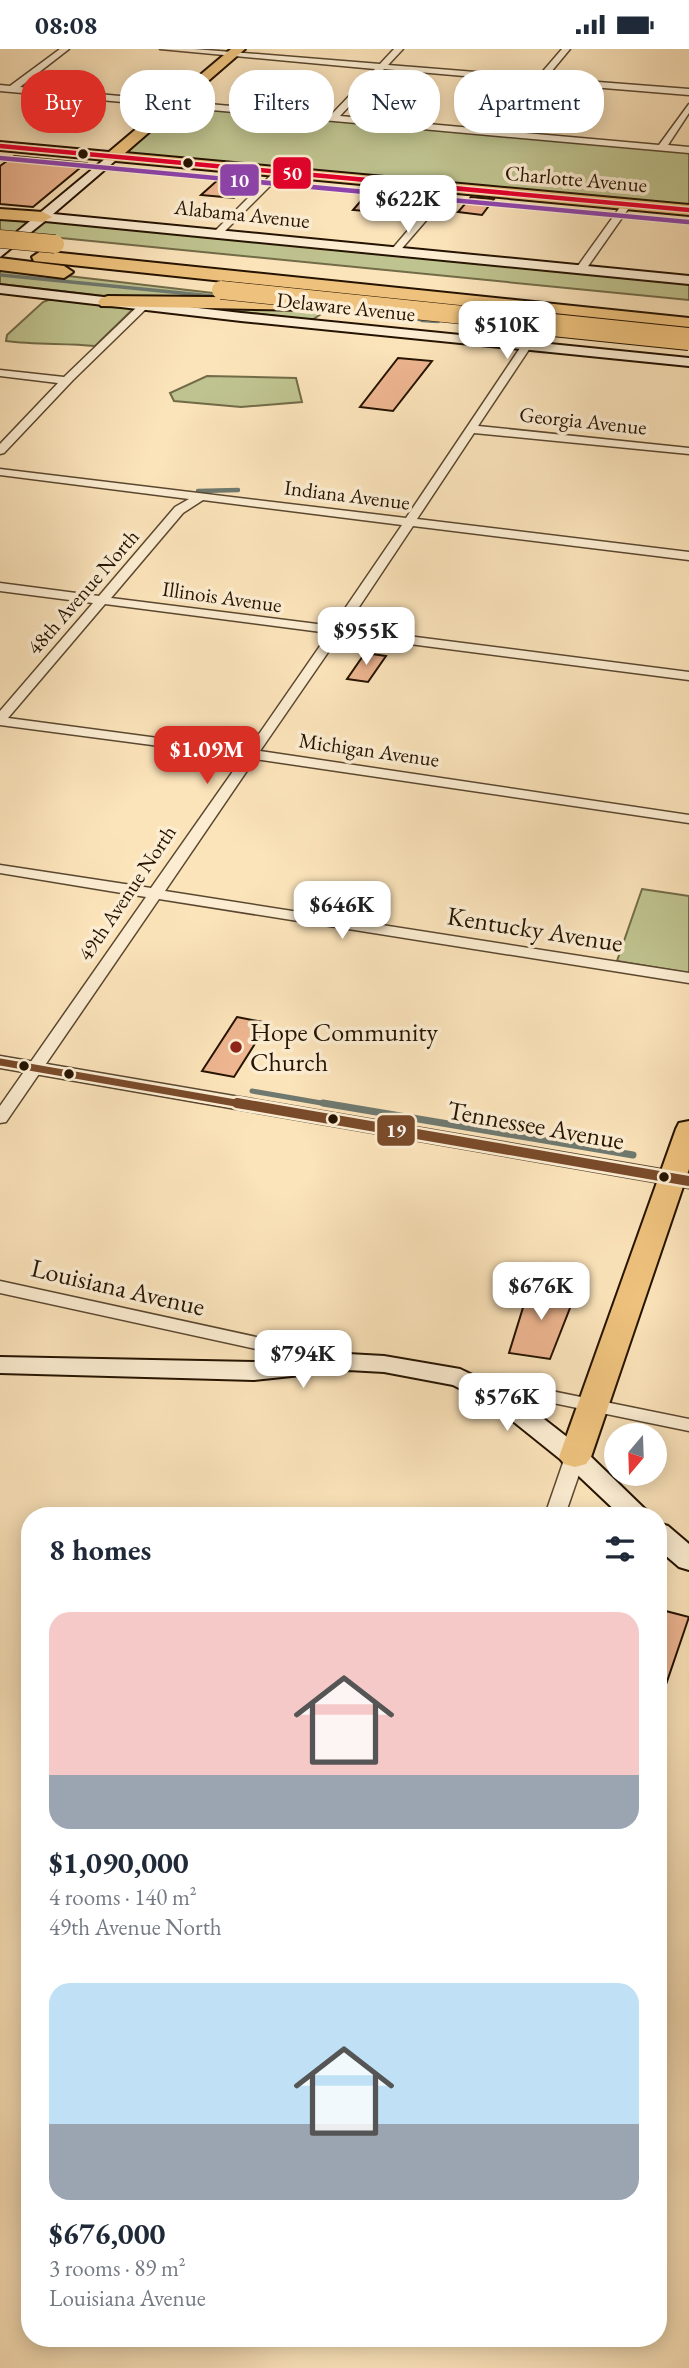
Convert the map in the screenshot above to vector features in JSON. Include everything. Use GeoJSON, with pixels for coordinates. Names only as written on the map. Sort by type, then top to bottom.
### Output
{"type":"FeatureCollection","features":[{"type":"Feature","properties":{"kind":"highway"},"geometry":{"type":"LineString","coordinates":[[0,213],[43,216]]}},
{"type":"Feature","properties":{"kind":"highway"},"geometry":{"type":"LineString","coordinates":[[0,239],[41,256],[221,290],[689,339]]}},
{"type":"Feature","properties":{"kind":"highway"},"geometry":{"type":"LineString","coordinates":[[0,253],[505,290],[682,306]]}},
{"type":"Feature","properties":{"kind":"highway"},"geometry":{"type":"LineString","coordinates":[[0,264],[41,256],[689,324]]}},
{"type":"Feature","properties":{"kind":"highway"},"geometry":{"type":"LineString","coordinates":[[108,302],[405,306],[689,333]]}},
{"type":"Feature","properties":{"kind":"main road"},"geometry":{"type":"LineString","coordinates":[[215,70],[235,52]]}},
{"type":"Feature","properties":{"kind":"main road"},"geometry":{"type":"LineString","coordinates":[[0,253],[141,133]]}},
{"type":"Feature","properties":{"kind":"main road","name":"Charlotte Avenue"},"geometry":{"type":"LineString","coordinates":[[0,146],[689,211]]}},
{"type":"Feature","properties":{"kind":"main road","name":"Alabama Avenue"},"geometry":{"type":"LineString","coordinates":[[43,216],[689,280]]}},
{"type":"Feature","properties":{"kind":"main road","name":"Delaware Avenue"},"geometry":{"type":"LineString","coordinates":[[0,289],[689,362]]}},
{"type":"Feature","properties":{"kind":"main road"},"geometry":{"type":"LineString","coordinates":[[575,1457],[681,1179],[689,1129]]}},
{"type":"Feature","properties":{"kind":"main road"},"geometry":{"type":"LineString","coordinates":[[0,1365],[254,1371],[348,1362],[384,1364],[460,1378],[503,1399],[575,1457],[628,1507]]}},
{"type":"Feature","properties":{"kind":"main road"},"geometry":{"type":"LineString","coordinates":[[667,1542],[689,1560]]}},
{"type":"Feature","properties":{"kind":"street"},"geometry":{"type":"LineString","coordinates":[[12,89],[65,49]]}},
{"type":"Feature","properties":{"kind":"street"},"geometry":{"type":"LineString","coordinates":[[164,49],[235,52],[454,73]]}},
{"type":"Feature","properties":{"kind":"street"},"geometry":{"type":"LineString","coordinates":[[334,117],[399,49]]}},
{"type":"Feature","properties":{"kind":"street"},"geometry":{"type":"LineString","coordinates":[[548,70],[566,49]]}},
{"type":"Feature","properties":{"kind":"street"},"geometry":{"type":"LineString","coordinates":[[604,85],[689,92]]}},
{"type":"Feature","properties":{"kind":"street"},"geometry":{"type":"LineString","coordinates":[[0,88],[120,99]]}},
{"type":"Feature","properties":{"kind":"street"},"geometry":{"type":"LineString","coordinates":[[662,147],[689,107]]}},
{"type":"Feature","properties":{"kind":"street"},"geometry":{"type":"LineString","coordinates":[[334,118],[454,128]]}},
{"type":"Feature","properties":{"kind":"street"},"geometry":{"type":"LineString","coordinates":[[508,133],[689,150]]}},
{"type":"Feature","properties":{"kind":"street"},"geometry":{"type":"LineString","coordinates":[[218,233],[278,173]]}},
{"type":"Feature","properties":{"kind":"street"},"geometry":{"type":"LineString","coordinates":[[395,251],[449,188]]}},
{"type":"Feature","properties":{"kind":"street"},"geometry":{"type":"LineString","coordinates":[[580,270],[626,205]]}},
{"type":"Feature","properties":{"kind":"street"},"geometry":{"type":"LineString","coordinates":[[0,451],[144,306]]}},
{"type":"Feature","properties":{"kind":"street","name":"49th Avenue North"},"geometry":{"type":"LineString","coordinates":[[0,1118],[336,632],[527,345]]}},
{"type":"Feature","properties":{"kind":"street"},"geometry":{"type":"LineString","coordinates":[[0,373],[67,381]]}},
{"type":"Feature","properties":{"kind":"street","name":"Georgia Avenue"},"geometry":{"type":"LineString","coordinates":[[472,429],[689,451]]}},
{"type":"Feature","properties":{"kind":"street","name":"Indiana Avenue"},"geometry":{"type":"LineString","coordinates":[[0,472],[689,556]]}},
{"type":"Feature","properties":{"kind":"street","name":"48th Avenue North"},"geometry":{"type":"LineString","coordinates":[[0,720],[179,510],[200,497]]}},
{"type":"Feature","properties":{"kind":"street","name":"Illinois Avenue"},"geometry":{"type":"LineString","coordinates":[[0,587],[689,676]]}},
{"type":"Feature","properties":{"kind":"street","name":"Michigan Avenue"},"geometry":{"type":"LineString","coordinates":[[0,720],[689,819]]}},
{"type":"Feature","properties":{"kind":"street","name":"Kentucky Avenue"},"geometry":{"type":"LineString","coordinates":[[0,869],[689,978]]}},
{"type":"Feature","properties":{"kind":"street","name":"Tennessee Avenue"},"geometry":{"type":"LineString","coordinates":[[0,1062],[681,1179]]}},
{"type":"Feature","properties":{"kind":"street","name":"Louisiana Avenue"},"geometry":{"type":"LineString","coordinates":[[0,1287],[225,1339],[348,1362]]}},
{"type":"Feature","properties":{"kind":"street"},"geometry":{"type":"LineString","coordinates":[[460,1378],[689,1425]]}},
{"type":"Feature","properties":{"kind":"street"},"geometry":{"type":"LineString","coordinates":[[558,1507],[575,1457]]}},
{"type":"Feature","properties":{"kind":"green space"},"geometry":{"type":"Polygon","coordinates":[[[215,107],[229,109],[229,133],[334,133],[334,118],[348,119],[348,133],[440,133],[440,128],[454,129],[454,133],[499,133],[689,150],[689,210],[112,157],[141,133],[215,133],[215,107]]]}},
{"type":"Feature","properties":{"kind":"green space"},"geometry":{"type":"Polygon","coordinates":[[[0,214],[689,284],[689,300],[0,232],[0,214]]]}},
{"type":"Feature","properties":{"kind":"green space"},"geometry":{"type":"Polygon","coordinates":[[[0,268],[332,307],[312,320],[0,284],[0,268]]]}},
{"type":"Feature","properties":{"kind":"green space"},"geometry":{"type":"Polygon","coordinates":[[[51,299],[134,308],[95,346],[6,341],[7,335],[43,302],[51,299]]]}},
{"type":"Feature","properties":{"kind":"green space"},"geometry":{"type":"Polygon","coordinates":[[[207,376],[296,378],[302,402],[241,407],[174,401],[170,393],[207,376]]]}},
{"type":"Feature","properties":{"kind":"green space"},"geometry":{"type":"Polygon","coordinates":[[[642,889],[689,896],[689,973],[617,961],[642,889]]]}},
{"type":"Feature","properties":{"kind":"building"},"geometry":{"type":"Polygon","coordinates":[[[14,156],[86,163],[33,207],[0,204],[0,166],[14,156]]]}},
{"type":"Feature","properties":{"kind":"building"},"geometry":{"type":"Polygon","coordinates":[[[220,178],[251,181],[234,198],[201,195],[220,178]]]}},
{"type":"Feature","properties":{"kind":"building"},"geometry":{"type":"Polygon","coordinates":[[[366,195],[427,199],[413,215],[353,210],[366,195]]]}},
{"type":"Feature","properties":{"kind":"building"},"geometry":{"type":"Polygon","coordinates":[[[471,197],[494,199],[482,215],[458,212],[471,197]]]}},
{"type":"Feature","properties":{"kind":"building"},"geometry":{"type":"Polygon","coordinates":[[[398,358],[432,361],[393,411],[360,407],[398,358]]]}},
{"type":"Feature","properties":{"kind":"building"},"geometry":{"type":"Polygon","coordinates":[[[365,653],[386,656],[368,682],[347,679],[365,653]]]}},
{"type":"Feature","properties":{"kind":"building","name":"Hope Community Church"},"geometry":{"type":"Polygon","coordinates":[[[237,1017],[268,1023],[234,1077],[202,1071],[237,1017]]]}},
{"type":"Feature","properties":{"kind":"building"},"geometry":{"type":"Polygon","coordinates":[[[530,1285],[573,1292],[570,1308],[550,1359],[509,1353],[530,1285]]]}},
{"type":"Feature","properties":{"kind":"building"},"geometry":{"type":"Polygon","coordinates":[[[667,1611],[689,1617],[667,1681],[667,1611]]]}},
{"type":"Feature","properties":{"kind":"waterway"},"geometry":{"type":"LineString","coordinates":[[1,275],[222,297]]}},
{"type":"Feature","properties":{"kind":"waterway"},"geometry":{"type":"LineString","coordinates":[[332,312],[438,321],[422,320]]}},
{"type":"Feature","properties":{"kind":"waterway"},"geometry":{"type":"LineString","coordinates":[[198,491],[238,490]]}},
{"type":"Feature","properties":{"kind":"waterway"},"geometry":{"type":"LineString","coordinates":[[252,1091],[333,1105]]}},
{"type":"Feature","properties":{"kind":"waterway"},"geometry":{"type":"LineString","coordinates":[[323,1103],[633,1155]]}},
{"type":"Feature","properties":{"kind":"transit line","name":"50"},"geometry":{"type":"LineString","coordinates":[[0,146],[689,210]]}},
{"type":"Feature","properties":{"kind":"transit line","name":"10"},"geometry":{"type":"LineString","coordinates":[[0,158],[688,222]]}},
{"type":"Feature","properties":{"kind":"transit line","name":"19"},"geometry":{"type":"LineString","coordinates":[[0,1062],[689,1181]]}},
{"type":"Feature","properties":{"kind":"place","name":"Hope Community Church"},"geometry":{"type":"Point","coordinates":[236,1047]}}]}
